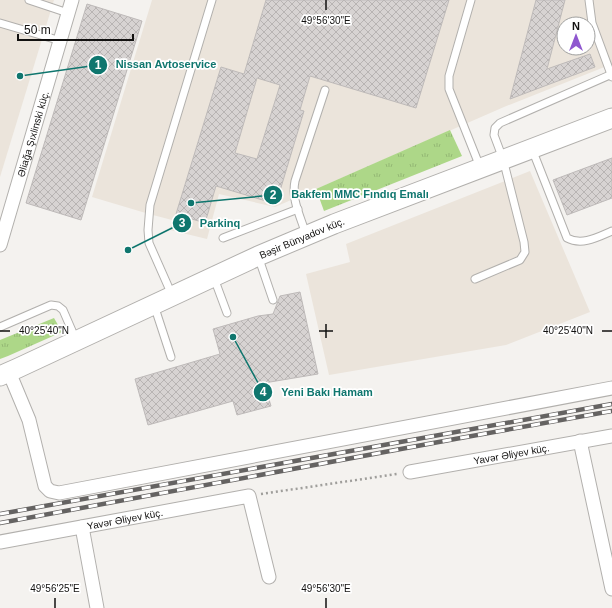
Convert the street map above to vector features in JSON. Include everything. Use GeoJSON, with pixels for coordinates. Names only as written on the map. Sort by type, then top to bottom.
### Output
{"type":"FeatureCollection","features":[{"type":"Feature","properties":{"kind":"street","name":"Əliağa Şıxlinski küç."},"geometry":{"type":"LineString","coordinates":[[0,245],[72,0]]}},
{"type":"Feature","properties":{"kind":"street","name":"Bəşir Bünyadov küç."},"geometry":{"type":"LineString","coordinates":[[4,374],[214,276],[306,235],[612,118]]}},
{"type":"Feature","properties":{"kind":"street"},"geometry":{"type":"LineString","coordinates":[[4,374],[30,420],[45,486],[50,491],[59,493],[612,388]]}},
{"type":"Feature","properties":{"kind":"street","name":"Yavər Əliyev küç."},"geometry":{"type":"LineString","coordinates":[[410,472],[612,436]]}},
{"type":"Feature","properties":{"kind":"street"},"geometry":{"type":"LineString","coordinates":[[580,441],[612,589]]}},
{"type":"Feature","properties":{"kind":"street"},"geometry":{"type":"LineString","coordinates":[[249,496],[269,577]]}},
{"type":"Feature","properties":{"kind":"street","name":"Yavər Əliyev küç."},"geometry":{"type":"LineString","coordinates":[[0,542],[249,496]]}},
{"type":"Feature","properties":{"kind":"street"},"geometry":{"type":"LineString","coordinates":[[82,527],[97,608]]}},
{"type":"Feature","properties":{"kind":"lane"},"geometry":{"type":"LineString","coordinates":[[29,0],[68,13]]}},
{"type":"Feature","properties":{"kind":"lane"},"geometry":{"type":"LineString","coordinates":[[172,296],[150,243],[148,230],[150,206],[212,0]]}},
{"type":"Feature","properties":{"kind":"lane"},"geometry":{"type":"LineString","coordinates":[[471,0],[449,76],[449,89],[480,168]]}},
{"type":"Feature","properties":{"kind":"lane"},"geometry":{"type":"LineString","coordinates":[[475,279],[520,260],[525,252],[524,242],[503,159],[494,135],[495,128],[500,123],[612,75],[592,23],[589,0]]}},
{"type":"Feature","properties":{"kind":"lane"},"geometry":{"type":"LineString","coordinates":[[0,25],[61,41]]}},
{"type":"Feature","properties":{"kind":"lane"},"geometry":{"type":"LineString","coordinates":[[306,235],[294,199],[293,190],[325,90]]}},
{"type":"Feature","properties":{"kind":"lane"},"geometry":{"type":"LineString","coordinates":[[532,148],[567,238],[573,242],[588,240],[612,231]]}},
{"type":"Feature","properties":{"kind":"lane"},"geometry":{"type":"LineString","coordinates":[[223,238],[298,209]]}},
{"type":"Feature","properties":{"kind":"lane"},"geometry":{"type":"LineString","coordinates":[[258,256],[273,300]]}},
{"type":"Feature","properties":{"kind":"lane"},"geometry":{"type":"LineString","coordinates":[[214,276],[227,313]]}},
{"type":"Feature","properties":{"kind":"lane"},"geometry":{"type":"LineString","coordinates":[[154,304],[171,357]]}},
{"type":"Feature","properties":{"kind":"lane"},"geometry":{"type":"LineString","coordinates":[[0,327],[51,305],[58,306],[63,310],[76,341]]}},
{"type":"Feature","properties":{"kind":"path"},"geometry":{"type":"LineString","coordinates":[[249,496],[410,472]]}},
{"type":"Feature","properties":{"kind":"shaded area"},"geometry":{"type":"Polygon","coordinates":[[[0,0],[54,0],[0,177],[0,0]]]}},
{"type":"Feature","properties":{"kind":"shaded area"},"geometry":{"type":"Polygon","coordinates":[[[152,0],[612,0],[612,64],[504,107],[275,207],[219,194],[207,239],[170,230],[172,220],[92,197],[152,0]]]}},
{"type":"Feature","properties":{"kind":"shaded area"},"geometry":{"type":"Polygon","coordinates":[[[530,171],[590,312],[506,345],[329,375],[306,274],[350,262],[346,244],[530,171]]]}},
{"type":"Feature","properties":{"kind":"green space"},"geometry":{"type":"Polygon","coordinates":[[[450,130],[462,156],[324,211],[316,189],[450,130]]]}},
{"type":"Feature","properties":{"kind":"green space"},"geometry":{"type":"Polygon","coordinates":[[[54,318],[62,332],[0,359],[0,340],[54,318]]]}},
{"type":"Feature","properties":{"kind":"building"},"geometry":{"type":"Polygon","coordinates":[[[266,0],[449,0],[416,108],[310,76],[300,110],[304,111],[276,204],[216,186],[205,223],[176,214],[221,67],[244,74],[266,0]],[[257,78],[235,153],[257,159],[280,85],[257,78]]]}},
{"type":"Feature","properties":{"kind":"building"},"geometry":{"type":"Polygon","coordinates":[[[536,0],[565,0],[561,16],[556,16],[556,34],[547,69],[584,56],[591,56],[595,67],[510,99],[536,0]]]}},
{"type":"Feature","properties":{"kind":"building"},"geometry":{"type":"Polygon","coordinates":[[[87,4],[142,21],[81,220],[26,203],[87,4]]]}},
{"type":"Feature","properties":{"kind":"building"},"geometry":{"type":"Polygon","coordinates":[[[612,158],[612,198],[567,215],[553,180],[612,158]]]}},
{"type":"Feature","properties":{"kind":"building"},"geometry":{"type":"Polygon","coordinates":[[[300,292],[318,374],[264,383],[271,406],[237,415],[233,401],[148,425],[135,379],[220,354],[213,329],[258,316],[273,314],[280,296],[300,292]]]}},
{"type":"Feature","properties":{"kind":"railway"},"geometry":{"type":"LineString","coordinates":[[0,514],[612,404]]}},
{"type":"Feature","properties":{"kind":"railway"},"geometry":{"type":"LineString","coordinates":[[0,523],[612,411]]}},
{"type":"Feature","properties":{"kind":"place","name":"Nissan Avtoservice"},"geometry":{"type":"Point","coordinates":[20,76]}},
{"type":"Feature","properties":{"kind":"place","name":"Bakfem MMC Fındıq Emalı"},"geometry":{"type":"Point","coordinates":[191,203]}},
{"type":"Feature","properties":{"kind":"place","name":"Parkinq"},"geometry":{"type":"Point","coordinates":[128,250]}},
{"type":"Feature","properties":{"kind":"place","name":"Yeni Bakı Hamam"},"geometry":{"type":"Point","coordinates":[233,337]}}]}
